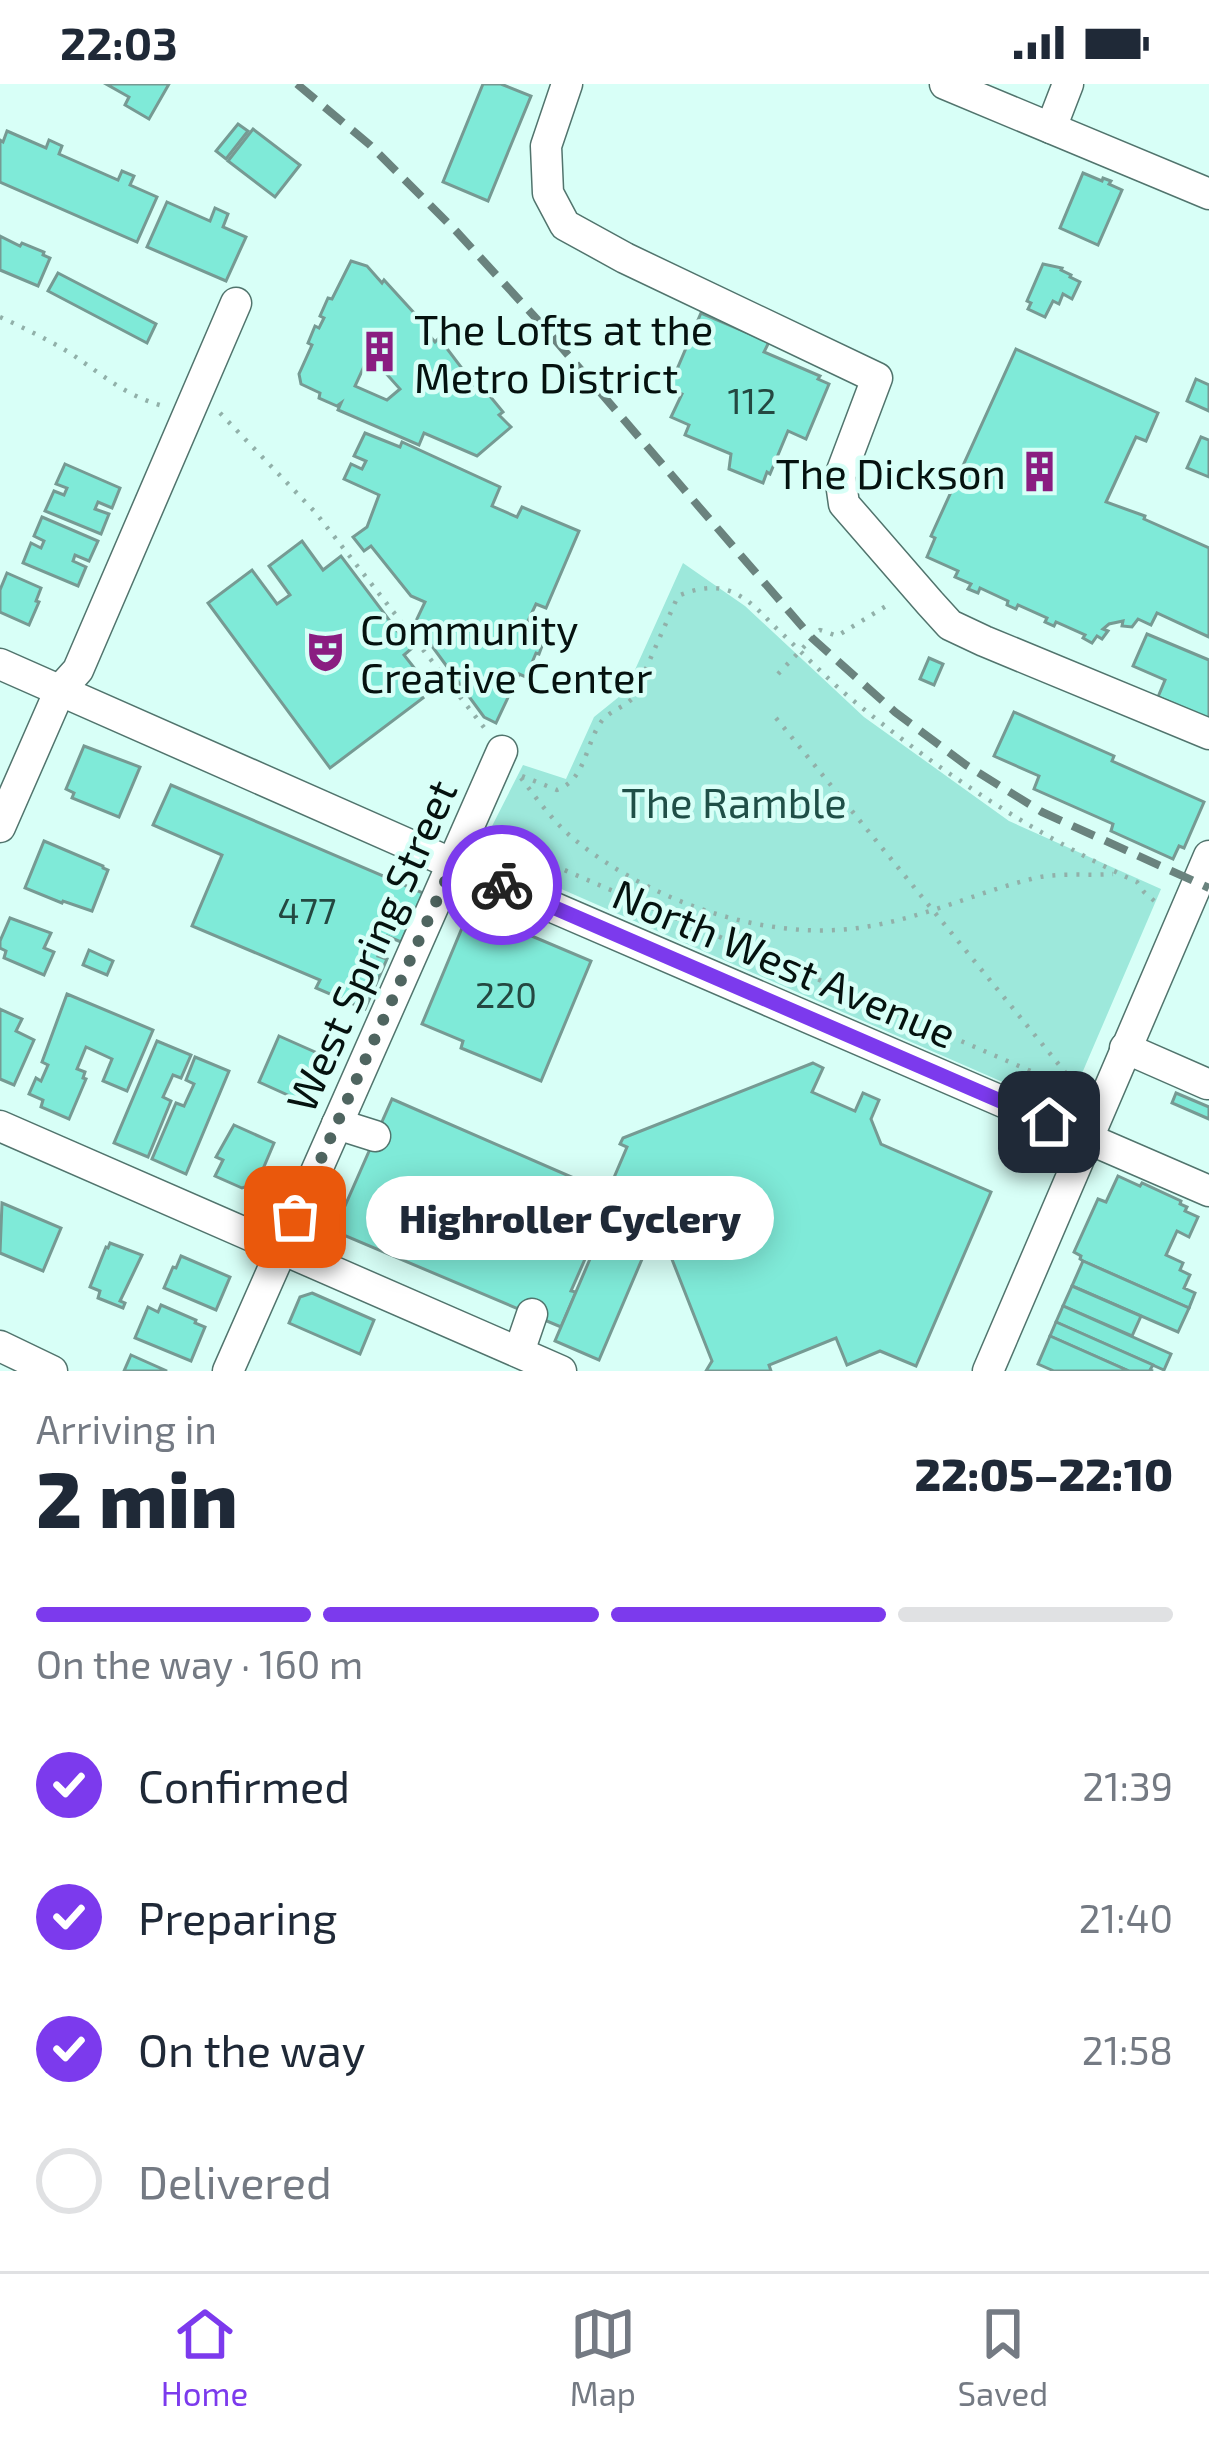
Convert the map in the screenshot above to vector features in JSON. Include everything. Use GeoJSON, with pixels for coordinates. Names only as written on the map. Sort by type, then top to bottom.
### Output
{"type":"FeatureCollection","features":[{"type":"Feature","properties":{"kind":"street"},"geometry":{"type":"LineString","coordinates":[[567,84],[546,146],[548,193],[566,225],[877,378],[840,476],[844,504],[950,625],[1209,734]]}},
{"type":"Feature","properties":{"kind":"street"},"geometry":{"type":"LineString","coordinates":[[945,84],[1209,194]]}},
{"type":"Feature","properties":{"kind":"street"},"geometry":{"type":"LineString","coordinates":[[1051,128],[1068,84]]}},
{"type":"Feature","properties":{"kind":"street"},"geometry":{"type":"LineString","coordinates":[[0,827],[60,690],[78,670],[236,304]]}},
{"type":"Feature","properties":{"kind":"street","name":"North West Avenue"},"geometry":{"type":"LineString","coordinates":[[0,664],[1209,1191]]}},
{"type":"Feature","properties":{"kind":"street","name":"West Spring Street"},"geometry":{"type":"LineString","coordinates":[[228,1371],[453,864],[509,762]]}},
{"type":"Feature","properties":{"kind":"street"},"geometry":{"type":"LineString","coordinates":[[988,1371],[1209,856]]}},
{"type":"Feature","properties":{"kind":"street"},"geometry":{"type":"LineString","coordinates":[[1125,1048],[1207,1084]]}},
{"type":"Feature","properties":{"kind":"street"},"geometry":{"type":"LineString","coordinates":[[337,1124],[375,1136]]}},
{"type":"Feature","properties":{"kind":"street"},"geometry":{"type":"LineString","coordinates":[[0,1126],[561,1371]]}},
{"type":"Feature","properties":{"kind":"street"},"geometry":{"type":"LineString","coordinates":[[518,1352],[532,1314]]}},
{"type":"Feature","properties":{"kind":"street"},"geometry":{"type":"LineString","coordinates":[[0,1346],[52,1371]]}},
{"type":"Feature","properties":{"kind":"path"},"geometry":{"type":"LineString","coordinates":[[0,317],[35,333],[142,400],[171,408],[209,406],[218,410],[346,550],[509,762],[573,839],[676,900],[730,920],[801,930],[864,928],[1036,877],[1119,874],[1015,817],[922,755],[836,685],[738,594],[722,588],[678,596],[634,698],[599,724],[572,783],[557,790],[509,762]]}},
{"type":"Feature","properties":{"kind":"path"},"geometry":{"type":"LineString","coordinates":[[778,674],[820,630],[837,636],[916,587]]}},
{"type":"Feature","properties":{"kind":"path"},"geometry":{"type":"LineString","coordinates":[[502,857],[511,847],[1079,1092],[776,718]]}},
{"type":"Feature","properties":{"kind":"path"},"geometry":{"type":"LineString","coordinates":[[669,915],[676,900]]}},
{"type":"Feature","properties":{"kind":"green space","name":"The Ramble"},"geometry":{"type":"Polygon","coordinates":[[[683,563],[745,606],[864,717],[1009,821],[1161,889],[1077,1085],[1053,1104],[559,888],[514,864],[488,834],[523,765],[566,779],[594,717],[625,692],[683,563]]]}},
{"type":"Feature","properties":{"kind":"building"},"geometry":{"type":"Polygon","coordinates":[[[106,84],[169,84],[149,119],[125,105],[129,97],[106,84]]]}},
{"type":"Feature","properties":{"kind":"building"},"geometry":{"type":"Polygon","coordinates":[[[483,84],[501,84],[531,96],[488,201],[443,182],[483,84]]]}},
{"type":"Feature","properties":{"kind":"building"},"geometry":{"type":"Polygon","coordinates":[[[238,124],[248,131],[226,159],[216,151],[238,124]]]}},
{"type":"Feature","properties":{"kind":"building"},"geometry":{"type":"Polygon","coordinates":[[[253,129],[300,165],[275,197],[228,161],[253,129]]]}},
{"type":"Feature","properties":{"kind":"building"},"geometry":{"type":"Polygon","coordinates":[[[7,131],[46,148],[49,140],[62,146],[59,154],[118,180],[122,171],[134,176],[130,185],[157,197],[137,242],[0,182],[0,140],[7,131]]]}},
{"type":"Feature","properties":{"kind":"building"},"geometry":{"type":"Polygon","coordinates":[[[1083,173],[1111,181],[1122,190],[1098,245],[1060,228],[1083,173]]]}},
{"type":"Feature","properties":{"kind":"building"},"geometry":{"type":"Polygon","coordinates":[[[167,202],[210,221],[215,208],[228,214],[223,227],[246,237],[226,281],[147,247],[167,202]]]}},
{"type":"Feature","properties":{"kind":"building"},"geometry":{"type":"Polygon","coordinates":[[[0,236],[50,258],[38,286],[0,270],[0,236]]]}},
{"type":"Feature","properties":{"kind":"building","name":"The Lofts at the Metro District"},"geometry":{"type":"Polygon","coordinates":[[[351,261],[367,266],[426,326],[435,342],[439,338],[511,427],[477,456],[424,433],[419,445],[338,410],[341,403],[337,406],[319,398],[320,393],[301,384],[299,374],[315,326],[319,328],[328,298],[332,299],[351,261]],[[367,360],[355,386],[387,400],[400,389],[374,360],[367,360]]]}},
{"type":"Feature","properties":{"kind":"building"},"geometry":{"type":"Polygon","coordinates":[[[1043,264],[1062,268],[1080,282],[1072,299],[1063,294],[1045,317],[1028,309],[1031,303],[1027,301],[1043,264]]]}},
{"type":"Feature","properties":{"kind":"building"},"geometry":{"type":"Polygon","coordinates":[[[58,273],[156,324],[147,343],[48,291],[58,273]]]}},
{"type":"Feature","properties":{"kind":"building"},"geometry":{"type":"Polygon","coordinates":[[[701,313],[769,342],[764,352],[829,384],[806,439],[788,431],[763,483],[729,469],[731,454],[685,435],[689,425],[671,417],[682,394],[669,388],[701,313]]]}},
{"type":"Feature","properties":{"kind":"building","name":"The Dickson"},"geometry":{"type":"Polygon","coordinates":[[[1016,349],[1158,413],[1146,441],[1136,437],[1106,502],[1209,548],[1209,637],[1157,613],[1151,625],[1138,619],[1132,627],[1122,626],[1123,621],[1109,624],[1102,639],[1097,636],[1092,643],[1085,635],[1045,622],[1047,618],[1018,605],[1016,609],[1007,605],[1008,601],[980,588],[978,593],[968,589],[971,584],[955,577],[958,571],[927,557],[935,538],[931,536],[1016,349]]]}},
{"type":"Feature","properties":{"kind":"building"},"geometry":{"type":"Polygon","coordinates":[[[1196,379],[1209,385],[1209,411],[1187,401],[1196,379]]]}},
{"type":"Feature","properties":{"kind":"building"},"geometry":{"type":"Polygon","coordinates":[[[365,433],[400,447],[402,442],[500,487],[492,506],[517,517],[522,507],[579,531],[546,608],[536,604],[521,636],[542,646],[539,654],[526,677],[519,674],[496,723],[484,717],[415,623],[425,602],[411,596],[371,546],[364,551],[353,537],[367,527],[379,495],[344,479],[351,464],[362,469],[366,461],[354,456],[365,433]]]}},
{"type":"Feature","properties":{"kind":"building"},"geometry":{"type":"Polygon","coordinates":[[[1201,437],[1209,440],[1209,477],[1187,468],[1201,437]]]}},
{"type":"Feature","properties":{"kind":"building"},"geometry":{"type":"Polygon","coordinates":[[[65,464],[120,488],[112,508],[98,502],[95,509],[109,514],[101,534],[45,511],[54,491],[64,495],[67,488],[56,484],[65,464]]]}},
{"type":"Feature","properties":{"kind":"building"},"geometry":{"type":"Polygon","coordinates":[[[42,517],[98,541],[89,561],[75,555],[73,561],[86,567],[78,586],[23,563],[31,543],[41,548],[44,541],[34,536],[42,517]]]}},
{"type":"Feature","properties":{"kind":"building","name":"Community Creative Center"},"geometry":{"type":"Polygon","coordinates":[[[302,541],[323,570],[341,556],[411,649],[404,655],[423,679],[414,686],[423,698],[330,768],[208,603],[252,570],[277,604],[290,595],[269,566],[302,541]]]}},
{"type":"Feature","properties":{"kind":"building"},"geometry":{"type":"Polygon","coordinates":[[[7,573],[41,588],[29,625],[0,612],[0,590],[7,573]]]}},
{"type":"Feature","properties":{"kind":"building"},"geometry":{"type":"Polygon","coordinates":[[[1147,634],[1209,660],[1209,719],[1158,697],[1165,680],[1133,666],[1147,634]]]}},
{"type":"Feature","properties":{"kind":"building"},"geometry":{"type":"Polygon","coordinates":[[[929,658],[943,664],[934,685],[920,679],[929,658]]]}},
{"type":"Feature","properties":{"kind":"building"},"geometry":{"type":"Polygon","coordinates":[[[1014,712],[1204,802],[1184,848],[1179,846],[1173,859],[1111,831],[1113,824],[1034,789],[1039,776],[994,756],[1014,712]]]}},
{"type":"Feature","properties":{"kind":"building"},"geometry":{"type":"Polygon","coordinates":[[[84,746],[140,767],[119,817],[72,798],[74,793],[66,789],[84,746]]]}},
{"type":"Feature","properties":{"kind":"building"},"geometry":{"type":"Polygon","coordinates":[[[171,785],[423,893],[401,942],[387,936],[378,956],[387,959],[365,1009],[316,988],[320,980],[192,926],[222,855],[153,825],[171,785]]]}},
{"type":"Feature","properties":{"kind":"building"},"geometry":{"type":"Polygon","coordinates":[[[44,841],[108,870],[92,911],[25,888],[44,841]]]}},
{"type":"Feature","properties":{"kind":"building"},"geometry":{"type":"Polygon","coordinates":[[[467,916],[505,933],[508,926],[591,961],[541,1081],[461,1048],[463,1041],[422,1024],[467,916]]]}},
{"type":"Feature","properties":{"kind":"building"},"geometry":{"type":"Polygon","coordinates":[[[10,918],[51,933],[44,948],[54,952],[44,975],[4,958],[0,941],[10,918]]]}},
{"type":"Feature","properties":{"kind":"building"},"geometry":{"type":"Polygon","coordinates":[[[89,950],[113,961],[107,975],[83,965],[89,950]]]}},
{"type":"Feature","properties":{"kind":"building"},"geometry":{"type":"Polygon","coordinates":[[[67,994],[153,1030],[127,1091],[103,1081],[112,1059],[86,1047],[77,1069],[85,1072],[86,1079],[69,1119],[41,1107],[43,1100],[29,1094],[48,1065],[42,1062],[67,994]]]}},
{"type":"Feature","properties":{"kind":"building"},"geometry":{"type":"Polygon","coordinates":[[[0,1009],[22,1019],[16,1031],[34,1040],[14,1085],[0,1079],[0,1009]]]}},
{"type":"Feature","properties":{"kind":"building"},"geometry":{"type":"Polygon","coordinates":[[[279,1036],[324,1056],[315,1075],[310,1073],[301,1101],[259,1082],[279,1036]]]}},
{"type":"Feature","properties":{"kind":"building"},"geometry":{"type":"Polygon","coordinates":[[[157,1041],[191,1055],[181,1078],[173,1075],[163,1097],[171,1101],[148,1157],[114,1143],[157,1041]]]}},
{"type":"Feature","properties":{"kind":"building"},"geometry":{"type":"Polygon","coordinates":[[[195,1057],[229,1071],[186,1174],[152,1159],[176,1103],[184,1106],[194,1084],[186,1080],[195,1057]]]}},
{"type":"Feature","properties":{"kind":"building"},"geometry":{"type":"Polygon","coordinates":[[[813,1063],[823,1068],[812,1092],[855,1111],[863,1093],[879,1100],[871,1119],[881,1144],[991,1192],[916,1366],[880,1351],[847,1365],[836,1338],[769,1365],[771,1371],[706,1371],[712,1361],[662,1234],[601,1208],[627,1147],[620,1144],[623,1138],[813,1063]]]}},
{"type":"Feature","properties":{"kind":"building"},"geometry":{"type":"Polygon","coordinates":[[[1176,1093],[1209,1107],[1209,1119],[1172,1103],[1176,1093]]]}},
{"type":"Feature","properties":{"kind":"building"},"geometry":{"type":"Polygon","coordinates":[[[392,1099],[599,1189],[585,1259],[571,1291],[576,1292],[561,1327],[334,1231],[392,1099]]]}},
{"type":"Feature","properties":{"kind":"building"},"geometry":{"type":"Polygon","coordinates":[[[234,1125],[274,1143],[257,1183],[242,1188],[215,1176],[223,1160],[216,1157],[234,1125]]]}},
{"type":"Feature","properties":{"kind":"building"},"geometry":{"type":"Polygon","coordinates":[[[1118,1176],[1181,1201],[1185,1211],[1198,1217],[1189,1237],[1177,1231],[1166,1255],[1183,1263],[1180,1270],[1190,1275],[1184,1288],[1195,1293],[1189,1308],[1083,1261],[1074,1252],[1098,1199],[1106,1202],[1118,1176]]]}},
{"type":"Feature","properties":{"kind":"building"},"geometry":{"type":"Polygon","coordinates":[[[2,1203],[61,1228],[43,1271],[0,1253],[2,1203]]]}},
{"type":"Feature","properties":{"kind":"building"},"geometry":{"type":"Polygon","coordinates":[[[610,1212],[654,1231],[599,1360],[555,1341],[610,1212]]]}},
{"type":"Feature","properties":{"kind":"building"},"geometry":{"type":"Polygon","coordinates":[[[110,1243],[142,1255],[120,1301],[125,1303],[123,1308],[98,1298],[100,1291],[90,1287],[110,1243]]]}},
{"type":"Feature","properties":{"kind":"building"},"geometry":{"type":"Polygon","coordinates":[[[181,1256],[230,1277],[216,1310],[164,1288],[181,1256]]]}},
{"type":"Feature","properties":{"kind":"building"},"geometry":{"type":"Polygon","coordinates":[[[1083,1261],[1189,1308],[1178,1332],[1072,1286],[1083,1261]]]}},
{"type":"Feature","properties":{"kind":"building"},"geometry":{"type":"Polygon","coordinates":[[[1072,1286],[1141,1316],[1132,1336],[1063,1306],[1072,1286]]]}},
{"type":"Feature","properties":{"kind":"building"},"geometry":{"type":"Polygon","coordinates":[[[312,1293],[374,1320],[360,1354],[289,1323],[300,1297],[312,1293]]]}},
{"type":"Feature","properties":{"kind":"building"},"geometry":{"type":"Polygon","coordinates":[[[161,1305],[205,1327],[191,1361],[135,1338],[148,1307],[158,1312],[161,1305]]]}},
{"type":"Feature","properties":{"kind":"building"},"geometry":{"type":"Polygon","coordinates":[[[1063,1306],[1171,1354],[1164,1370],[1056,1322],[1063,1306]]]}},
{"type":"Feature","properties":{"kind":"building"},"geometry":{"type":"Polygon","coordinates":[[[1056,1322],[1153,1365],[1153,1371],[1129,1371],[1050,1336],[1056,1322]]]}},
{"type":"Feature","properties":{"kind":"building"},"geometry":{"type":"Polygon","coordinates":[[[1050,1336],[1129,1371],[1054,1371],[1038,1364],[1050,1336]]]}},
{"type":"Feature","properties":{"kind":"building"},"geometry":{"type":"Polygon","coordinates":[[[131,1355],[167,1371],[124,1371],[131,1355]]]}},
{"type":"Feature","properties":{"kind":"railway"},"geometry":{"type":"LineString","coordinates":[[297,84],[370,145],[456,231],[812,638],[895,712],[966,765],[1042,812],[1209,888]]}},
{"type":"Feature","properties":{"kind":"way so far"},"geometry":{"type":"LineString","coordinates":[[295,1217],[453,864],[502,885]]}},
{"type":"Feature","properties":{"kind":"place","name":"The Lofts at the Metro District"},"geometry":{"type":"Point","coordinates":[380,352]}},
{"type":"Feature","properties":{"kind":"place","name":"The Dickson"},"geometry":{"type":"Point","coordinates":[1040,472]}},
{"type":"Feature","properties":{"kind":"place","name":"Community Creative Center"},"geometry":{"type":"Point","coordinates":[326,652]}},
{"type":"Feature","properties":{"kind":"place","name":"Highroller Cyclery"},"geometry":{"type":"Point","coordinates":[295,1217]}},
{"type":"Feature","properties":{"kind":"route"},"geometry":{"type":"LineString","coordinates":[[502,885],[1049,1122]]}}]}
